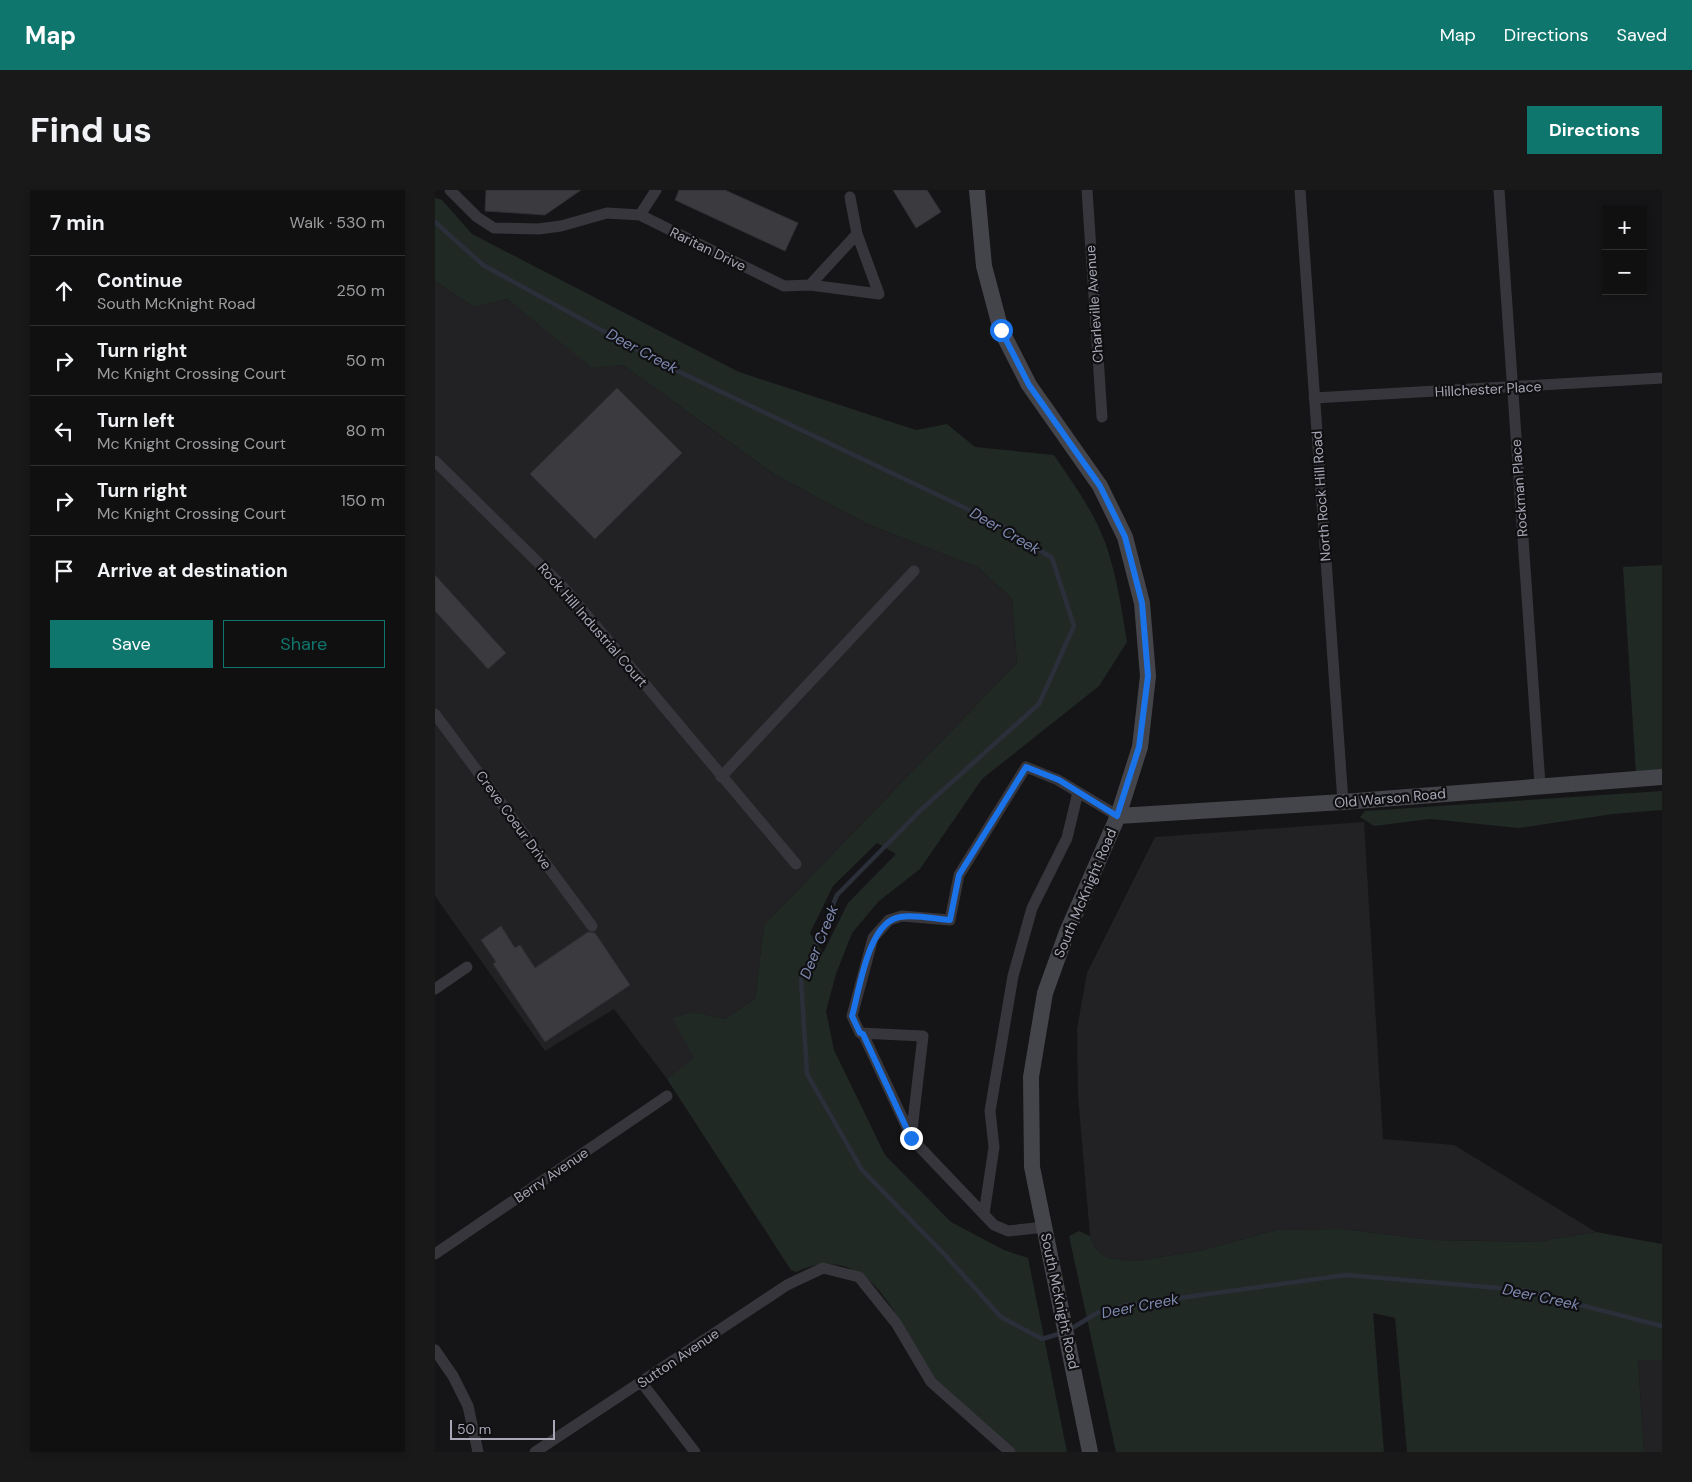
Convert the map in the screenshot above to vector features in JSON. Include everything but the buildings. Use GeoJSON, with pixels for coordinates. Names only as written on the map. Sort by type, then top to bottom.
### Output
{"type":"FeatureCollection","features":[{"type":"Feature","properties":{"kind":"main road","name":"South McKnight Road"},"geometry":{"type":"LineString","coordinates":[[977,190],[984,266],[1001,330],[1029,385],[1100,486],[1125,537],[1142,603],[1148,676],[1139,747],[1117,816],[1067,932],[1045,993],[1031,1077],[1032,1167],[1090,1452]]}},
{"type":"Feature","properties":{"kind":"main road","name":"Old Warson Road"},"geometry":{"type":"LineString","coordinates":[[1117,816],[1343,802],[1662,776]]}},
{"type":"Feature","properties":{"kind":"street","name":"Raritan Drive"},"geometry":{"type":"LineString","coordinates":[[450,190],[477,217],[494,228],[538,230],[561,226],[607,213],[639,215],[784,286],[810,285],[879,294],[857,234]]}},
{"type":"Feature","properties":{"kind":"street"},"geometry":{"type":"LineString","coordinates":[[639,215],[656,190]]}},
{"type":"Feature","properties":{"kind":"street","name":"Charleville Avenue"},"geometry":{"type":"LineString","coordinates":[[1087,190],[1102,417]]}},
{"type":"Feature","properties":{"kind":"street","name":"North Rock Hill Road"},"geometry":{"type":"LineString","coordinates":[[1300,190],[1343,802]]}},
{"type":"Feature","properties":{"kind":"street","name":"Rockman Place"},"geometry":{"type":"LineString","coordinates":[[1499,190],[1540,785]]}},
{"type":"Feature","properties":{"kind":"street"},"geometry":{"type":"LineString","coordinates":[[810,285],[857,234],[850,197]]}},
{"type":"Feature","properties":{"kind":"street","name":"Hillchester Place"},"geometry":{"type":"LineString","coordinates":[[1314,398],[1662,378]]}},
{"type":"Feature","properties":{"kind":"street","name":"Rock Hill Industrial Court"},"geometry":{"type":"LineString","coordinates":[[435,461],[564,588],[796,864]]}},
{"type":"Feature","properties":{"kind":"street"},"geometry":{"type":"LineString","coordinates":[[721,777],[914,571]]}},
{"type":"Feature","properties":{"kind":"street","name":"Creve Coeur Drive"},"geometry":{"type":"LineString","coordinates":[[435,714],[592,926]]}},
{"type":"Feature","properties":{"kind":"street"},"geometry":{"type":"LineString","coordinates":[[1045,1227],[1008,1231],[994,1225],[911,1138],[863,1034],[860,1033],[852,1016],[873,938],[889,920],[902,916],[950,920],[959,875],[1026,767],[1059,780],[1117,816]]}},
{"type":"Feature","properties":{"kind":"street"},"geometry":{"type":"LineString","coordinates":[[984,1214],[994,1147],[990,1112],[1013,976],[1032,908],[1067,838],[1078,792]]}},
{"type":"Feature","properties":{"kind":"street"},"geometry":{"type":"LineString","coordinates":[[435,988],[467,967]]}},
{"type":"Feature","properties":{"kind":"street"},"geometry":{"type":"LineString","coordinates":[[863,1034],[923,1036],[911,1135]]}},
{"type":"Feature","properties":{"kind":"street","name":"Berry Avenue"},"geometry":{"type":"LineString","coordinates":[[435,1254],[667,1096]]}},
{"type":"Feature","properties":{"kind":"street","name":"Sutton Avenue"},"geometry":{"type":"LineString","coordinates":[[535,1452],[642,1383],[787,1285],[823,1268],[859,1277],[897,1323],[931,1382],[1010,1452]]}},
{"type":"Feature","properties":{"kind":"street"},"geometry":{"type":"LineString","coordinates":[[435,1350],[453,1376],[468,1406],[478,1452]]}},
{"type":"Feature","properties":{"kind":"street"},"geometry":{"type":"LineString","coordinates":[[642,1383],[695,1452]]}},
{"type":"Feature","properties":{"kind":"shaded area"},"geometry":{"type":"Polygon","coordinates":[[[435,198],[442,200],[472,234],[739,372],[916,430],[947,424],[975,447],[1054,455],[1097,523],[1111,559],[1127,642],[1099,686],[982,779],[920,869],[879,901],[852,933],[836,974],[826,1011],[834,1050],[885,1155],[951,1222],[1004,1250],[1028,1258],[1067,1452],[1015,1452],[958,1403],[929,1371],[895,1312],[882,1294],[867,1279],[850,1268],[829,1264],[816,1265],[796,1272],[791,1270],[667,1079],[694,1058],[672,1018],[694,1012],[725,1019],[755,999],[764,925],[1017,663],[1012,599],[979,568],[865,523],[774,474],[623,365],[592,368],[507,299],[474,307],[435,281],[435,198]],[[877,843],[833,886],[810,933],[823,953],[848,903],[896,854],[877,843]]]}},
{"type":"Feature","properties":{"kind":"shaded area"},"geometry":{"type":"Polygon","coordinates":[[[435,281],[474,307],[507,299],[592,367],[623,365],[774,474],[865,523],[979,568],[1012,599],[1017,663],[764,925],[755,999],[725,1019],[694,1012],[694,1059],[667,1079],[614,1009],[545,1051],[435,896],[435,281]]]}},
{"type":"Feature","properties":{"kind":"shaded area"},"geometry":{"type":"Polygon","coordinates":[[[1662,565],[1662,774],[1636,775],[1623,567],[1662,565]]]}},
{"type":"Feature","properties":{"kind":"shaded area"},"geometry":{"type":"Polygon","coordinates":[[[1662,791],[1662,810],[1613,814],[1519,828],[1430,819],[1374,826],[1360,817],[1365,811],[1662,791]]]}},
{"type":"Feature","properties":{"kind":"shaded area"},"geometry":{"type":"Polygon","coordinates":[[[1364,822],[1383,1139],[1454,1145],[1596,1232],[1536,1242],[1432,1240],[1342,1229],[1277,1230],[1199,1251],[1135,1261],[1107,1258],[1095,1248],[1090,1236],[1078,1096],[1077,1029],[1087,973],[1155,837],[1364,822]]]}},
{"type":"Feature","properties":{"kind":"shaded area"},"geometry":{"type":"Polygon","coordinates":[[[1342,1229],[1432,1240],[1536,1242],[1596,1232],[1662,1244],[1662,1361],[1638,1360],[1644,1452],[1407,1452],[1395,1318],[1373,1313],[1384,1452],[1116,1452],[1069,1236],[1079,1231],[1090,1236],[1095,1248],[1107,1258],[1135,1261],[1199,1251],[1277,1230],[1342,1229]]]}},
{"type":"Feature","properties":{"kind":"shaded area"},"geometry":{"type":"Polygon","coordinates":[[[1638,1359],[1662,1361],[1662,1452],[1644,1452],[1638,1359]]]}},
{"type":"Feature","properties":{"kind":"waterway","name":"Deer Creek"},"geometry":{"type":"LineString","coordinates":[[435,222],[483,265],[665,365],[1001,525],[1052,558],[1074,626],[1039,704],[923,808],[837,895],[801,979],[807,1074],[862,1170],[946,1256],[1001,1317],[1042,1339],[1062,1333]]}},
{"type":"Feature","properties":{"kind":"waterway","name":"Deer Creek"},"geometry":{"type":"LineString","coordinates":[[1069,1330],[1097,1313],[1128,1305],[1346,1275],[1523,1290],[1662,1326]]}},
{"type":"Feature","properties":{"kind":"route"},"geometry":{"type":"LineString","coordinates":[[911,1138],[863,1034],[860,1033],[852,1016],[873,938],[889,920],[902,916],[950,920],[959,875],[1026,767],[1059,780],[1117,816],[1139,747],[1148,676],[1142,603],[1125,537],[1100,486],[1029,385],[1001,330]]}}]}
